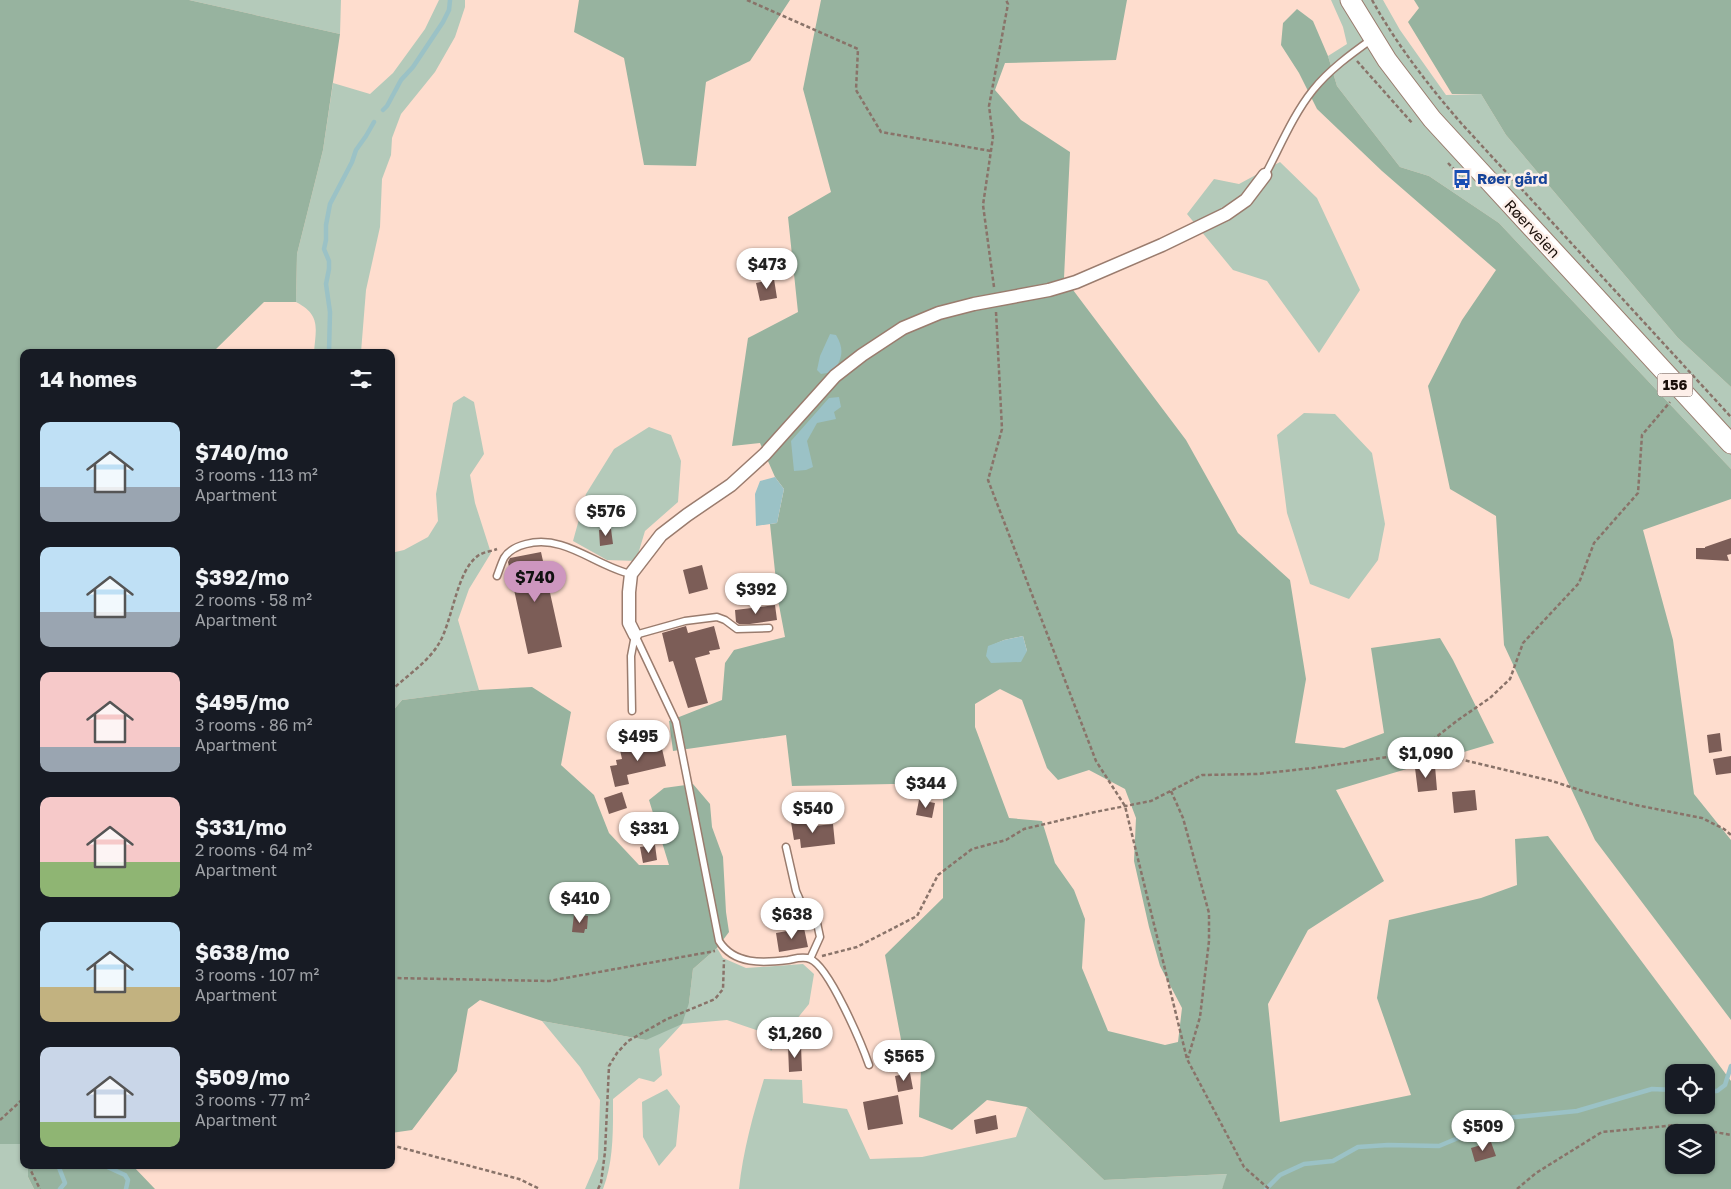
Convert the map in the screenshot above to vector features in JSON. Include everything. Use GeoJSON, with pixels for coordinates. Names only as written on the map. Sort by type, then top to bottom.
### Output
{"type":"FeatureCollection","features":[{"type":"Feature","properties":{"kind":"main road","name":"Røerveien"},"geometry":{"type":"LineString","coordinates":[[1350,0],[1408,90],[1455,146],[1731,444]]}},
{"type":"Feature","properties":{"kind":"street"},"geometry":{"type":"LineString","coordinates":[[635,635],[629,623],[631,574],[661,535],[731,485],[765,454],[835,376],[862,355],[904,328],[939,313],[1049,290],[1076,282],[1162,245],[1226,214],[1246,200],[1265,175]]}},
{"type":"Feature","properties":{"kind":"lane"},"geometry":{"type":"LineString","coordinates":[[1265,175],[1313,90],[1351,54],[1373,38]]}},
{"type":"Feature","properties":{"kind":"lane"},"geometry":{"type":"LineString","coordinates":[[497,576],[504,558],[516,547],[541,542],[560,544],[610,567],[631,574]]}},
{"type":"Feature","properties":{"kind":"lane"},"geometry":{"type":"LineString","coordinates":[[635,635],[685,621],[717,618],[724,620],[737,629],[769,628]]}},
{"type":"Feature","properties":{"kind":"lane"},"geometry":{"type":"LineString","coordinates":[[632,711],[632,656],[635,635]]}},
{"type":"Feature","properties":{"kind":"lane"},"geometry":{"type":"LineString","coordinates":[[635,635],[676,722],[719,941],[724,950],[737,957],[760,963],[797,958],[810,959],[820,968],[836,993],[860,1040],[869,1065]]}},
{"type":"Feature","properties":{"kind":"lane"},"geometry":{"type":"LineString","coordinates":[[786,847],[796,891],[803,907],[817,923],[820,937],[810,959]]}},
{"type":"Feature","properties":{"kind":"path"},"geometry":{"type":"LineString","coordinates":[[747,0],[858,49],[856,90],[881,132],[991,151]]}},
{"type":"Feature","properties":{"kind":"path"},"geometry":{"type":"LineString","coordinates":[[1006,0],[1008,4],[1005,28],[989,106],[993,137],[984,205],[995,301],[1002,429],[988,480],[1096,760],[1125,806],[1187,1059],[1244,1167],[1269,1189]]}},
{"type":"Feature","properties":{"kind":"path"},"geometry":{"type":"LineString","coordinates":[[1372,0],[1405,53],[1461,123],[1731,417]]}},
{"type":"Feature","properties":{"kind":"path"},"geometry":{"type":"LineString","coordinates":[[1351,54],[1419,130]]}},
{"type":"Feature","properties":{"kind":"path"},"geometry":{"type":"LineString","coordinates":[[1444,158],[1462,180],[1468,183]]}},
{"type":"Feature","properties":{"kind":"path"},"geometry":{"type":"LineString","coordinates":[[1416,753],[1490,698],[1510,679],[1523,643],[1578,583],[1594,543],[1638,494],[1642,435],[1680,390]]}},
{"type":"Feature","properties":{"kind":"path"},"geometry":{"type":"LineString","coordinates":[[395,688],[431,656],[440,643],[461,582],[471,563],[480,555],[492,550],[516,547]]}},
{"type":"Feature","properties":{"kind":"path"},"geometry":{"type":"LineString","coordinates":[[810,959],[857,947],[917,916],[938,875],[972,849],[1006,840],[1024,829],[1151,801],[1202,776],[1257,774],[1416,753],[1438,754],[1552,781],[1636,805],[1694,816],[1713,822],[1731,835]]}},
{"type":"Feature","properties":{"kind":"path"},"geometry":{"type":"LineString","coordinates":[[1172,790],[1183,818],[1209,913],[1209,941],[1200,1017],[1187,1059]]}},
{"type":"Feature","properties":{"kind":"path"},"geometry":{"type":"LineString","coordinates":[[395,978],[549,981],[724,950],[725,971],[723,989],[715,999],[667,1019],[628,1041],[609,1066],[605,1152],[601,1183],[598,1189]]}},
{"type":"Feature","properties":{"kind":"path"},"geometry":{"type":"LineString","coordinates":[[0,1120],[20,1103]]}},
{"type":"Feature","properties":{"kind":"path"},"geometry":{"type":"LineString","coordinates":[[1516,1189],[1602,1132],[1677,1125],[1731,1135]]}},
{"type":"Feature","properties":{"kind":"path"},"geometry":{"type":"LineString","coordinates":[[395,1146],[519,1179],[540,1189]]}},
{"type":"Feature","properties":{"kind":"path"},"geometry":{"type":"LineString","coordinates":[[31,1169],[31,1172],[40,1189]]}},
{"type":"Feature","properties":{"kind":"green space"},"geometry":{"type":"Polygon","coordinates":[[[0,0],[189,0],[340,34],[323,150],[297,254],[296,302],[264,302],[216,349],[20,349],[20,1144],[0,1144],[0,0]]]}},
{"type":"Feature","properties":{"kind":"green space"},"geometry":{"type":"Polygon","coordinates":[[[189,0],[341,0],[340,34],[189,0]]]}},
{"type":"Feature","properties":{"kind":"green space"},"geometry":{"type":"Polygon","coordinates":[[[439,0],[465,0],[465,7],[455,37],[435,72],[401,114],[392,138],[391,155],[382,179],[380,227],[366,290],[361,349],[314,349],[316,329],[313,317],[310,312],[296,302],[297,254],[323,150],[333,83],[370,94],[393,73],[425,29],[439,0]]]}},
{"type":"Feature","properties":{"kind":"green space"},"geometry":{"type":"Polygon","coordinates":[[[579,0],[790,0],[750,61],[706,82],[696,166],[644,165],[624,58],[574,32],[579,0]]]}},
{"type":"Feature","properties":{"kind":"green space"},"geometry":{"type":"Polygon","coordinates":[[[821,0],[1127,0],[1116,60],[1005,63],[995,90],[1021,120],[1070,152],[1064,278],[1186,440],[1238,533],[1290,580],[1306,679],[1295,743],[1344,748],[1384,733],[1371,648],[1440,638],[1494,743],[1336,790],[1384,881],[1308,930],[1268,1004],[1280,1122],[1411,1095],[1377,998],[1389,920],[1481,898],[1517,885],[1515,839],[1548,836],[1731,1081],[1731,1189],[1222,1189],[1227,1174],[1104,1180],[1027,1107],[987,1100],[952,1130],[919,1117],[921,1069],[903,1050],[885,955],[943,898],[943,783],[792,786],[786,735],[673,751],[669,721],[722,700],[725,663],[734,650],[785,637],[778,600],[770,524],[777,523],[784,489],[775,477],[760,443],[732,446],[748,338],[798,312],[788,217],[831,192],[803,89],[821,0]],[[1023,636],[1004,640],[988,647],[1027,651],[1023,636]],[[1000,689],[975,704],[975,727],[1009,818],[1042,821],[1055,863],[1074,890],[1085,919],[1082,968],[1108,1031],[1165,1045],[1178,1042],[1182,1008],[1160,966],[1149,927],[1134,861],[1136,818],[1125,789],[1089,770],[1058,780],[1047,768],[1022,700],[1000,689]]]}},
{"type":"Feature","properties":{"kind":"green space"},"geometry":{"type":"Polygon","coordinates":[[[1331,0],[1383,0],[1400,30],[1446,95],[1481,94],[1506,135],[1678,338],[1731,387],[1731,469],[1499,223],[1429,176],[1400,167],[1337,86],[1328,56],[1347,44],[1343,27],[1331,0]]]}},
{"type":"Feature","properties":{"kind":"green space"},"geometry":{"type":"Polygon","coordinates":[[[1414,0],[1731,0],[1731,387],[1678,338],[1506,135],[1481,94],[1452,94],[1408,22],[1419,8],[1414,0]]]}},
{"type":"Feature","properties":{"kind":"green space"},"geometry":{"type":"Polygon","coordinates":[[[1297,9],[1313,21],[1328,56],[1337,86],[1400,167],[1429,176],[1499,223],[1731,469],[1731,499],[1643,530],[1673,640],[1694,794],[1731,840],[1731,1020],[1595,840],[1504,645],[1496,516],[1450,489],[1428,386],[1462,320],[1496,270],[1382,171],[1317,109],[1299,73],[1281,45],[1283,23],[1297,9]]]}},
{"type":"Feature","properties":{"kind":"green space"},"geometry":{"type":"Polygon","coordinates":[[[1280,162],[1317,198],[1360,290],[1319,353],[1267,281],[1233,270],[1187,214],[1214,179],[1239,184],[1280,162]]]}},
{"type":"Feature","properties":{"kind":"green space"},"geometry":{"type":"Polygon","coordinates":[[[464,396],[474,402],[484,454],[470,475],[475,503],[491,553],[469,589],[458,620],[479,690],[402,700],[395,708],[395,552],[404,550],[428,537],[438,521],[436,494],[453,403],[464,396]]]}},
{"type":"Feature","properties":{"kind":"green space"},"geometry":{"type":"Polygon","coordinates":[[[1304,413],[1335,414],[1372,453],[1385,524],[1378,560],[1349,599],[1310,584],[1287,513],[1277,435],[1304,413]]]}},
{"type":"Feature","properties":{"kind":"green space"},"geometry":{"type":"Polygon","coordinates":[[[649,427],[671,435],[681,461],[678,502],[645,531],[636,561],[607,560],[573,541],[586,494],[614,449],[649,427]]]}},
{"type":"Feature","properties":{"kind":"green space"},"geometry":{"type":"Polygon","coordinates":[[[532,687],[571,712],[561,765],[594,795],[609,833],[639,865],[669,865],[649,800],[664,788],[693,784],[710,804],[712,827],[723,857],[729,932],[717,948],[693,969],[689,1003],[682,1024],[646,1040],[542,1021],[480,1000],[468,1009],[457,1071],[412,1130],[395,1132],[395,708],[402,700],[479,690],[532,687]]]}},
{"type":"Feature","properties":{"kind":"green space"},"geometry":{"type":"Polygon","coordinates":[[[717,948],[723,958],[746,968],[803,964],[814,974],[809,1004],[771,1051],[762,1032],[727,1020],[682,1024],[659,1049],[662,1075],[654,1082],[639,1078],[613,1099],[612,1144],[607,1178],[603,1189],[585,1189],[598,1159],[600,1100],[580,1067],[542,1021],[646,1040],[689,1003],[693,969],[717,948]]]}},
{"type":"Feature","properties":{"kind":"green space"},"geometry":{"type":"Polygon","coordinates":[[[764,1079],[802,1080],[803,1103],[847,1109],[870,1159],[922,1157],[1016,1137],[1027,1107],[1104,1180],[1228,1174],[1222,1189],[739,1189],[749,1133],[764,1079]]]}},
{"type":"Feature","properties":{"kind":"green space"},"geometry":{"type":"Polygon","coordinates":[[[667,1089],[680,1106],[676,1146],[659,1166],[643,1137],[642,1102],[667,1089]]]}},
{"type":"Feature","properties":{"kind":"green space"},"geometry":{"type":"Polygon","coordinates":[[[0,1144],[20,1144],[20,1169],[28,1169],[28,1177],[34,1189],[0,1189],[0,1144]]]}},
{"type":"Feature","properties":{"kind":"green space"},"geometry":{"type":"Polygon","coordinates":[[[28,1169],[136,1169],[155,1189],[34,1189],[28,1177],[28,1169]]]}},
{"type":"Feature","properties":{"kind":"water"},"geometry":{"type":"Polygon","coordinates":[[[830,334],[836,335],[841,345],[839,363],[833,372],[821,374],[817,370],[820,356],[830,334]]]}},
{"type":"Feature","properties":{"kind":"water"},"geometry":{"type":"Polygon","coordinates":[[[839,397],[841,407],[834,412],[836,419],[817,423],[807,441],[813,467],[794,471],[791,441],[829,398],[839,397]]]}},
{"type":"Feature","properties":{"kind":"water"},"geometry":{"type":"Polygon","coordinates":[[[775,477],[784,489],[777,523],[756,526],[755,494],[760,481],[775,477]]]}},
{"type":"Feature","properties":{"kind":"water"},"geometry":{"type":"Polygon","coordinates":[[[1023,636],[1027,651],[1021,662],[991,663],[986,656],[988,646],[1023,636]]]}},
{"type":"Feature","properties":{"kind":"building"},"geometry":{"type":"Polygon","coordinates":[[[774,279],[777,298],[760,301],[756,283],[774,279]]]}},
{"type":"Feature","properties":{"kind":"building"},"geometry":{"type":"Polygon","coordinates":[[[611,529],[613,544],[600,546],[599,530],[611,529]]]}},
{"type":"Feature","properties":{"kind":"building"},"geometry":{"type":"Polygon","coordinates":[[[1731,538],[1731,554],[1727,555],[1729,561],[1696,559],[1696,548],[1705,548],[1731,538]]]}},
{"type":"Feature","properties":{"kind":"building"},"geometry":{"type":"Polygon","coordinates":[[[541,552],[562,647],[528,654],[508,562],[510,558],[541,552]]]}},
{"type":"Feature","properties":{"kind":"building"},"geometry":{"type":"Polygon","coordinates":[[[702,565],[708,589],[689,594],[683,570],[702,565]]]}},
{"type":"Feature","properties":{"kind":"building"},"geometry":{"type":"Polygon","coordinates":[[[775,605],[777,620],[750,624],[739,624],[736,622],[735,610],[775,605]]]}},
{"type":"Feature","properties":{"kind":"building"},"geometry":{"type":"Polygon","coordinates":[[[686,626],[688,633],[714,626],[720,649],[709,651],[710,654],[695,658],[708,703],[688,708],[673,661],[669,662],[662,633],[686,626]]]}},
{"type":"Feature","properties":{"kind":"building"},"geometry":{"type":"Polygon","coordinates":[[[1720,733],[1722,751],[1709,753],[1707,735],[1720,733]]]}},
{"type":"Feature","properties":{"kind":"building"},"geometry":{"type":"Polygon","coordinates":[[[660,740],[666,766],[627,775],[629,784],[615,787],[610,766],[617,765],[616,760],[622,759],[620,750],[660,740]]]}},
{"type":"Feature","properties":{"kind":"building"},"geometry":{"type":"Polygon","coordinates":[[[1731,756],[1731,773],[1716,775],[1713,759],[1731,756]]]}},
{"type":"Feature","properties":{"kind":"building"},"geometry":{"type":"Polygon","coordinates":[[[1435,766],[1437,790],[1418,792],[1415,768],[1435,766]]]}},
{"type":"Feature","properties":{"kind":"building"},"geometry":{"type":"Polygon","coordinates":[[[1475,790],[1477,810],[1454,813],[1452,792],[1475,790]]]}},
{"type":"Feature","properties":{"kind":"building"},"geometry":{"type":"Polygon","coordinates":[[[622,792],[627,808],[609,814],[604,798],[622,792]]]}},
{"type":"Feature","properties":{"kind":"building"},"geometry":{"type":"Polygon","coordinates":[[[919,800],[935,803],[932,818],[916,815],[919,800]]]}},
{"type":"Feature","properties":{"kind":"building"},"geometry":{"type":"Polygon","coordinates":[[[813,819],[814,826],[833,824],[835,844],[801,848],[800,839],[794,840],[791,822],[813,819]]]}},
{"type":"Feature","properties":{"kind":"building"},"geometry":{"type":"Polygon","coordinates":[[[655,845],[657,860],[643,863],[640,847],[655,845]]]}},
{"type":"Feature","properties":{"kind":"building"},"geometry":{"type":"Polygon","coordinates":[[[574,914],[588,916],[587,929],[585,929],[584,933],[572,932],[574,914]]]}},
{"type":"Feature","properties":{"kind":"building"},"geometry":{"type":"Polygon","coordinates":[[[804,928],[808,947],[779,952],[776,933],[804,928]]]}},
{"type":"Feature","properties":{"kind":"building"},"geometry":{"type":"Polygon","coordinates":[[[788,1046],[801,1046],[802,1071],[789,1072],[788,1046]]]}},
{"type":"Feature","properties":{"kind":"building"},"geometry":{"type":"Polygon","coordinates":[[[910,1073],[913,1089],[898,1092],[895,1076],[910,1073]]]}},
{"type":"Feature","properties":{"kind":"building"},"geometry":{"type":"Polygon","coordinates":[[[898,1095],[903,1124],[868,1130],[863,1102],[898,1095]]]}},
{"type":"Feature","properties":{"kind":"building"},"geometry":{"type":"Polygon","coordinates":[[[996,1115],[998,1129],[976,1134],[974,1120],[996,1115]]]}},
{"type":"Feature","properties":{"kind":"building"},"geometry":{"type":"Polygon","coordinates":[[[1491,1142],[1496,1156],[1475,1162],[1471,1148],[1491,1142]]]}},
{"type":"Feature","properties":{"kind":"waterway"},"geometry":{"type":"LineString","coordinates":[[383,110],[401,80],[413,67],[443,22],[449,10],[450,0]]}},
{"type":"Feature","properties":{"kind":"waterway"},"geometry":{"type":"LineString","coordinates":[[329,349],[330,312],[326,284],[329,261],[324,249],[330,204],[352,162],[356,150],[374,122]]}},
{"type":"Feature","properties":{"kind":"waterway"},"geometry":{"type":"LineString","coordinates":[[1715,1091],[1725,1085],[1731,1066]]}},
{"type":"Feature","properties":{"kind":"waterway"},"geometry":{"type":"LineString","coordinates":[[1266,1189],[1280,1175],[1304,1164],[1333,1161],[1358,1147],[1388,1145],[1439,1146],[1506,1118],[1577,1111],[1652,1089],[1665,1090]]}},
{"type":"Feature","properties":{"kind":"waterway"},"geometry":{"type":"LineString","coordinates":[[60,1169],[65,1183],[60,1189]]}},
{"type":"Feature","properties":{"kind":"waterway"},"geometry":{"type":"LineString","coordinates":[[112,1169],[125,1175],[128,1180],[126,1189]]}},
{"type":"Feature","properties":{"kind":"place","name":"Røer gård"},"geometry":{"type":"Point","coordinates":[1462,179]}}]}
